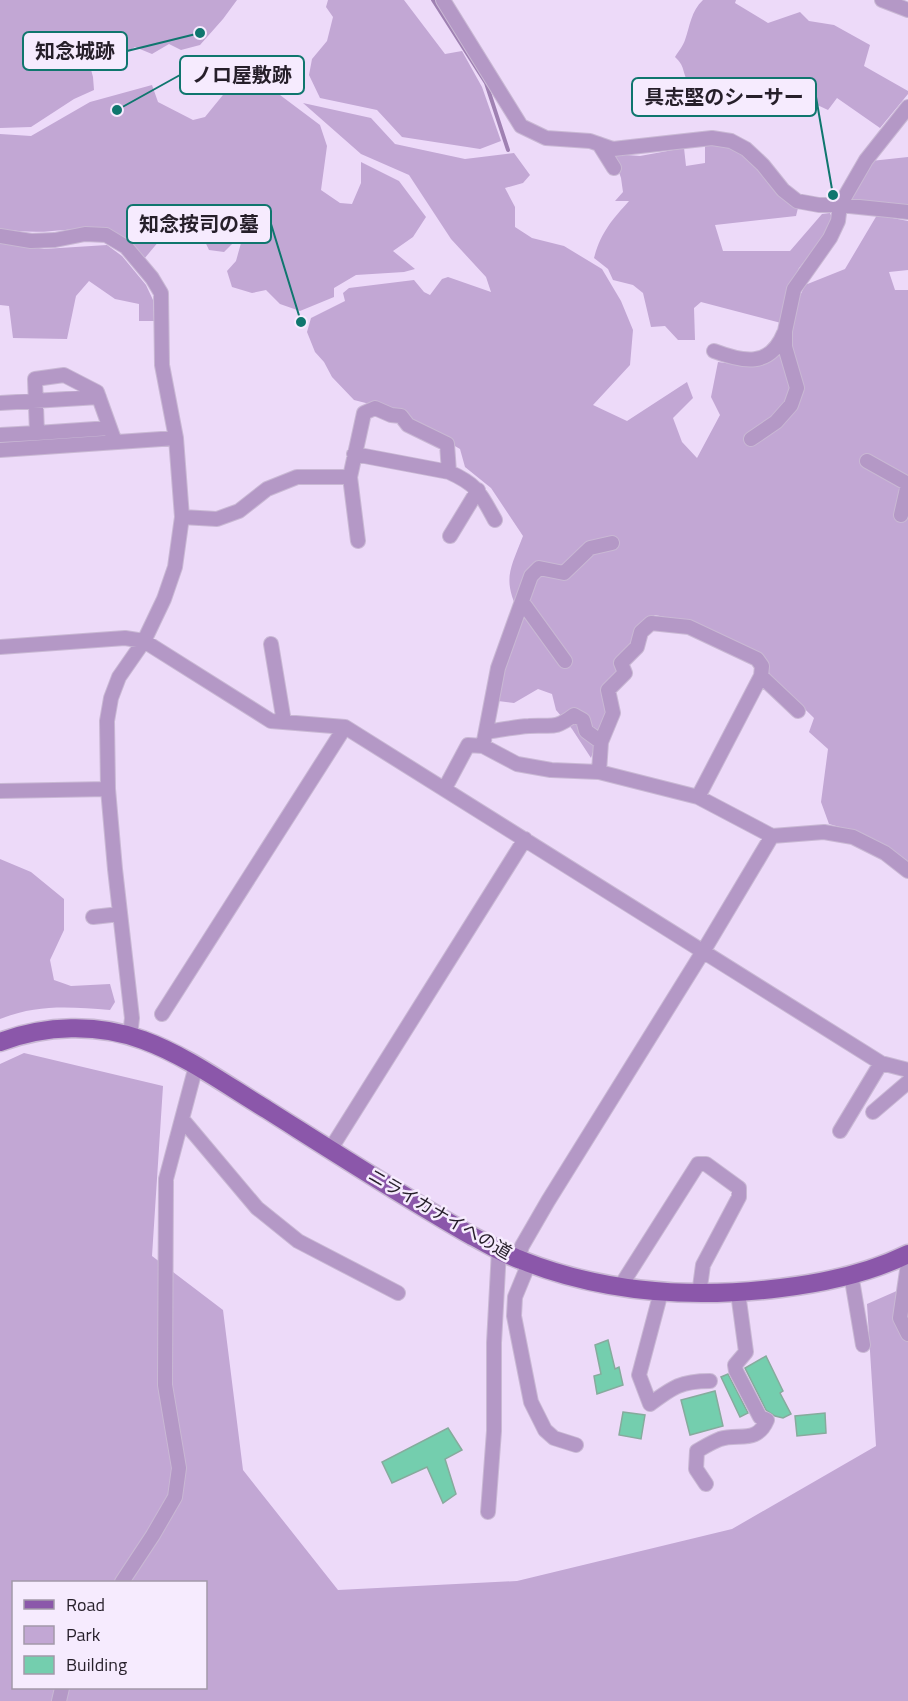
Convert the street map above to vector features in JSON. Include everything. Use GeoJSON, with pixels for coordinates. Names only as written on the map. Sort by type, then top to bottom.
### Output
{"type":"FeatureCollection","features":[{"type":"Feature","properties":{"kind":"main road","name":"ニライカナイへの道"},"geometry":{"type":"LineString","coordinates":[[0,1042],[39,1031],[68,1028],[98,1030],[130,1036],[169,1051],[444,1220],[499,1250],[523,1262],[548,1270],[620,1287],[699,1294],[738,1293],[815,1284],[908,1254]]}},
{"type":"Feature","properties":{"kind":"street"},"geometry":{"type":"LineString","coordinates":[[443,0],[521,126],[546,138],[590,141],[613,149],[712,138],[731,141],[746,149],[763,165],[783,190],[797,201],[819,205],[908,212]]}},
{"type":"Feature","properties":{"kind":"street"},"geometry":{"type":"LineString","coordinates":[[882,0],[908,10]]}},
{"type":"Feature","properties":{"kind":"street"},"geometry":{"type":"LineString","coordinates":[[714,351],[731,357],[753,360],[763,358],[775,350],[784,331],[794,290],[830,238],[838,221],[840,205],[866,160],[908,107]]}},
{"type":"Feature","properties":{"kind":"street"},"geometry":{"type":"LineString","coordinates":[[599,144],[614,168]]}},
{"type":"Feature","properties":{"kind":"street"},"geometry":{"type":"LineString","coordinates":[[0,236],[31,241],[55,240],[86,234],[106,235],[126,247],[161,294],[162,364],[176,438],[182,517],[175,567],[164,599],[144,641],[119,677],[111,698],[107,721],[108,789],[132,1018],[130,1036]]}},
{"type":"Feature","properties":{"kind":"street"},"geometry":{"type":"LineString","coordinates":[[751,439],[776,422],[791,405],[797,388],[785,347],[784,331]]}},
{"type":"Feature","properties":{"kind":"street"},"geometry":{"type":"LineString","coordinates":[[37,433],[35,379],[64,375],[97,392],[115,442]]}},
{"type":"Feature","properties":{"kind":"street"},"geometry":{"type":"LineString","coordinates":[[0,403],[99,397]]}},
{"type":"Feature","properties":{"kind":"street"},"geometry":{"type":"LineString","coordinates":[[358,541],[350,477],[364,413],[375,408],[391,415],[401,416],[408,425],[447,444],[449,472]]}},
{"type":"Feature","properties":{"kind":"street"},"geometry":{"type":"LineString","coordinates":[[0,435],[110,428]]}},
{"type":"Feature","properties":{"kind":"street"},"geometry":{"type":"LineString","coordinates":[[0,450],[176,438]]}},
{"type":"Feature","properties":{"kind":"street"},"geometry":{"type":"LineString","coordinates":[[354,454],[449,472],[478,490],[495,520]]}},
{"type":"Feature","properties":{"kind":"street"},"geometry":{"type":"LineString","coordinates":[[867,461],[908,484],[901,515]]}},
{"type":"Feature","properties":{"kind":"street"},"geometry":{"type":"LineString","coordinates":[[182,517],[216,519],[239,511],[267,489],[297,477],[350,477]]}},
{"type":"Feature","properties":{"kind":"street"},"geometry":{"type":"LineString","coordinates":[[450,536],[478,490]]}},
{"type":"Feature","properties":{"kind":"street"},"geometry":{"type":"LineString","coordinates":[[483,746],[498,668],[531,576],[539,568],[564,573],[590,548],[612,543]]}},
{"type":"Feature","properties":{"kind":"street"},"geometry":{"type":"LineString","coordinates":[[523,603],[565,661]]}},
{"type":"Feature","properties":{"kind":"street"},"geometry":{"type":"LineString","coordinates":[[599,772],[601,742],[613,713],[608,690],[625,673],[621,663],[637,647],[641,632],[651,623],[689,627],[757,659],[762,666],[761,676],[698,797]]}},
{"type":"Feature","properties":{"kind":"street"},"geometry":{"type":"LineString","coordinates":[[0,647],[125,638],[144,641],[271,721],[345,727],[881,1063],[908,1071]]}},
{"type":"Feature","properties":{"kind":"street"},"geometry":{"type":"LineString","coordinates":[[271,644],[284,722]]}},
{"type":"Feature","properties":{"kind":"street"},"geometry":{"type":"LineString","coordinates":[[761,676],[798,711]]}},
{"type":"Feature","properties":{"kind":"street"},"geometry":{"type":"LineString","coordinates":[[486,732],[534,725],[550,728],[574,716],[583,720],[586,731],[601,742]]}},
{"type":"Feature","properties":{"kind":"street"},"geometry":{"type":"LineString","coordinates":[[162,1014],[345,727]]}},
{"type":"Feature","properties":{"kind":"street"},"geometry":{"type":"LineString","coordinates":[[445,788],[468,746],[483,746],[517,764],[551,770],[599,772],[698,797],[772,836],[824,832],[853,837],[885,853],[908,871]]}},
{"type":"Feature","properties":{"kind":"street"},"geometry":{"type":"LineString","coordinates":[[0,791],[108,789]]}},
{"type":"Feature","properties":{"kind":"street"},"geometry":{"type":"LineString","coordinates":[[576,1445],[554,1438],[545,1430],[531,1402],[514,1316],[515,1297],[523,1262],[522,1246],[772,836]]}},
{"type":"Feature","properties":{"kind":"street"},"geometry":{"type":"LineString","coordinates":[[330,1150],[525,839]]}},
{"type":"Feature","properties":{"kind":"street"},"geometry":{"type":"LineString","coordinates":[[93,917],[120,914]]}},
{"type":"Feature","properties":{"kind":"street"},"geometry":{"type":"LineString","coordinates":[[840,1131],[881,1063]]}},
{"type":"Feature","properties":{"kind":"street"},"geometry":{"type":"LineString","coordinates":[[123,1581],[175,1497],[178,1468],[165,1385],[166,1179],[196,1066]]}},
{"type":"Feature","properties":{"kind":"street"},"geometry":{"type":"LineString","coordinates":[[873,1112],[908,1082]]}},
{"type":"Feature","properties":{"kind":"street"},"geometry":{"type":"LineString","coordinates":[[182,1119],[257,1208],[298,1240],[398,1293]]}},
{"type":"Feature","properties":{"kind":"street"},"geometry":{"type":"LineString","coordinates":[[620,1287],[698,1164],[706,1164],[739,1188],[740,1197],[703,1265],[699,1294]]}},
{"type":"Feature","properties":{"kind":"street"},"geometry":{"type":"LineString","coordinates":[[488,1512],[494,1431],[494,1343],[499,1250]]}},
{"type":"Feature","properties":{"kind":"street"},"geometry":{"type":"LineString","coordinates":[[908,1264],[900,1318],[908,1334]]}},
{"type":"Feature","properties":{"kind":"street"},"geometry":{"type":"LineString","coordinates":[[851,1274],[863,1345]]}},
{"type":"Feature","properties":{"kind":"street"},"geometry":{"type":"LineString","coordinates":[[661,1292],[639,1375],[650,1404],[679,1384],[710,1381]]}},
{"type":"Feature","properties":{"kind":"street"},"geometry":{"type":"LineString","coordinates":[[706,1484],[696,1469],[697,1451],[720,1439],[751,1437],[763,1429],[767,1420],[760,1417],[736,1371],[735,1365],[746,1352],[738,1293]]}},
{"type":"Feature","properties":{"kind":"green space"},"geometry":{"type":"Polygon","coordinates":[[[0,0],[237,0],[200,45],[181,50],[169,44],[152,54],[135,47],[100,69],[89,62],[94,90],[74,99],[31,127],[0,128],[0,0]]]}},
{"type":"Feature","properties":{"kind":"green space"},"geometry":{"type":"Polygon","coordinates":[[[328,0],[404,0],[445,54],[462,51],[482,87],[501,141],[480,149],[402,137],[377,110],[320,98],[309,75],[312,59],[327,41],[333,17],[326,7],[328,0]]]}},
{"type":"Feature","properties":{"kind":"green space"},"geometry":{"type":"Polygon","coordinates":[[[703,0],[736,0],[735,3],[768,23],[800,12],[809,21],[834,25],[870,45],[864,66],[908,91],[908,94],[880,128],[837,98],[828,110],[783,89],[776,103],[740,92],[729,116],[695,93],[675,57],[684,42],[693,14],[703,0]]]}},
{"type":"Feature","properties":{"kind":"green space"},"geometry":{"type":"Polygon","coordinates":[[[251,79],[260,80],[320,125],[327,146],[321,190],[340,203],[352,204],[361,183],[361,162],[399,181],[426,217],[413,237],[393,251],[415,269],[404,272],[356,275],[334,288],[334,297],[300,311],[280,304],[266,290],[252,293],[232,287],[227,271],[236,261],[241,243],[234,242],[224,252],[209,250],[200,231],[189,237],[170,228],[144,259],[123,238],[103,230],[32,232],[0,229],[0,134],[31,136],[90,102],[152,85],[158,102],[193,120],[205,117],[227,90],[237,92],[251,79]]]}},
{"type":"Feature","properties":{"kind":"green space"},"geometry":{"type":"Polygon","coordinates":[[[303,103],[371,118],[395,144],[465,159],[514,153],[530,175],[523,183],[505,188],[515,207],[515,227],[532,238],[564,246],[602,269],[621,301],[633,330],[630,365],[593,405],[627,421],[687,382],[693,398],[673,418],[682,442],[697,458],[720,415],[711,397],[718,362],[753,364],[772,358],[779,352],[792,330],[795,310],[805,285],[845,269],[877,215],[908,221],[908,270],[889,272],[895,290],[908,290],[908,476],[896,513],[908,516],[908,862],[864,834],[829,824],[821,802],[828,749],[809,732],[814,718],[770,675],[763,655],[692,623],[655,615],[637,627],[633,641],[616,658],[618,670],[603,686],[607,711],[591,758],[556,710],[552,694],[538,689],[514,703],[498,701],[521,617],[511,594],[510,576],[523,536],[491,488],[465,467],[460,449],[393,410],[354,400],[332,377],[324,362],[315,352],[307,332],[311,318],[345,301],[343,293],[349,288],[414,280],[424,292],[430,295],[442,279],[448,277],[491,292],[486,277],[451,239],[409,175],[361,154],[303,103]]]}},
{"type":"Feature","properties":{"kind":"green space"},"geometry":{"type":"Polygon","coordinates":[[[729,144],[743,152],[798,208],[796,216],[715,225],[723,251],[790,251],[822,214],[830,213],[832,218],[823,238],[799,268],[788,292],[781,323],[701,302],[694,308],[695,340],[678,340],[665,326],[651,327],[643,293],[633,285],[613,280],[608,269],[594,258],[608,227],[629,201],[615,201],[623,192],[613,154],[640,156],[684,148],[686,166],[705,163],[705,145],[729,144]]]}},
{"type":"Feature","properties":{"kind":"green space"},"geometry":{"type":"Polygon","coordinates":[[[908,157],[908,207],[850,199],[871,161],[908,157]]]}},
{"type":"Feature","properties":{"kind":"green space"},"geometry":{"type":"Polygon","coordinates":[[[0,241],[44,249],[107,245],[122,256],[146,285],[153,300],[154,321],[139,321],[139,304],[115,299],[89,281],[76,296],[67,339],[13,338],[9,306],[0,305],[0,241]]]}},
{"type":"Feature","properties":{"kind":"green space"},"geometry":{"type":"Polygon","coordinates":[[[0,859],[31,872],[64,899],[64,930],[50,960],[54,980],[71,986],[110,984],[115,1002],[110,1010],[41,1009],[0,1019],[0,859]]]}},
{"type":"Feature","properties":{"kind":"green space"},"geometry":{"type":"Polygon","coordinates":[[[24,1053],[163,1086],[152,1256],[223,1310],[243,1470],[338,1590],[517,1581],[732,1529],[876,1446],[867,1304],[908,1286],[908,1701],[0,1701],[0,1064],[24,1053]]]}},
{"type":"Feature","properties":{"kind":"building"},"geometry":{"type":"Polygon","coordinates":[[[608,1340],[615,1369],[619,1367],[623,1385],[597,1394],[594,1376],[601,1374],[595,1345],[608,1340]]]}},
{"type":"Feature","properties":{"kind":"building"},"geometry":{"type":"Polygon","coordinates":[[[766,1356],[791,1414],[783,1418],[766,1410],[745,1368],[766,1356]]]}},
{"type":"Feature","properties":{"kind":"building"},"geometry":{"type":"Polygon","coordinates":[[[728,1374],[748,1413],[740,1417],[721,1377],[728,1374]]]}},
{"type":"Feature","properties":{"kind":"building"},"geometry":{"type":"Polygon","coordinates":[[[715,1391],[723,1426],[690,1435],[681,1400],[715,1391]]]}},
{"type":"Feature","properties":{"kind":"building"},"geometry":{"type":"Polygon","coordinates":[[[623,1412],[645,1415],[641,1439],[619,1435],[623,1412]]]}},
{"type":"Feature","properties":{"kind":"building"},"geometry":{"type":"Polygon","coordinates":[[[825,1413],[826,1433],[797,1436],[795,1416],[825,1413]]]}},
{"type":"Feature","properties":{"kind":"building"},"geometry":{"type":"Polygon","coordinates":[[[448,1428],[462,1450],[445,1459],[456,1494],[443,1503],[427,1467],[392,1483],[382,1462],[448,1428]]]}},
{"type":"Feature","properties":{"kind":"waterway"},"geometry":{"type":"LineString","coordinates":[[433,0],[486,83],[508,150]]}},
{"type":"Feature","properties":{"kind":"place","name":"知念城跡"},"geometry":{"type":"Point","coordinates":[200,33]}},
{"type":"Feature","properties":{"kind":"place","name":"ノロ屋敷跡"},"geometry":{"type":"Point","coordinates":[117,110]}},
{"type":"Feature","properties":{"kind":"place","name":"具志堅のシーサー"},"geometry":{"type":"Point","coordinates":[833,195]}},
{"type":"Feature","properties":{"kind":"place","name":"知念按司の墓"},"geometry":{"type":"Point","coordinates":[301,322]}}]}
